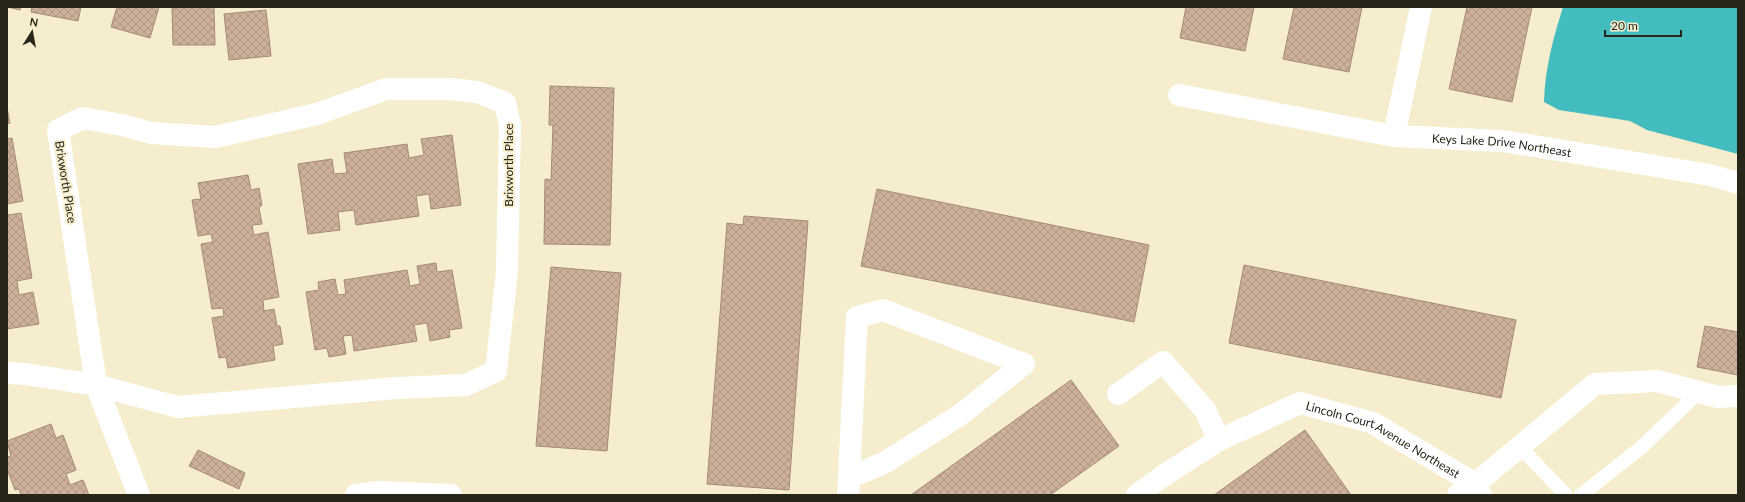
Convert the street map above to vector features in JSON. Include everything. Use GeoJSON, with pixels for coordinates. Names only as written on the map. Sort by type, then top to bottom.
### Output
{"type":"FeatureCollection","features":[{"type":"Feature","properties":{"kind":"street"},"geometry":{"type":"LineString","coordinates":[[1394,136],[1421,7]]}},
{"type":"Feature","properties":{"kind":"street","name":"Brixworth Place"},"geometry":{"type":"LineString","coordinates":[[7,373],[25,374],[96,385],[178,407],[396,388],[466,385],[496,371],[507,272],[510,125],[504,103],[477,92],[449,88],[386,89],[317,114],[215,137],[151,133],[122,125],[83,118],[58,130],[96,385],[139,495]]}},
{"type":"Feature","properties":{"kind":"street","name":"Keys Lake Drive Northeast"},"geometry":{"type":"LineString","coordinates":[[1179,95],[1394,136],[1503,141],[1710,175],[1738,184]]}},
{"type":"Feature","properties":{"kind":"street"},"geometry":{"type":"LineString","coordinates":[[884,310],[1024,364],[960,415],[849,486],[858,317],[884,310]]}},
{"type":"Feature","properties":{"kind":"street"},"geometry":{"type":"LineString","coordinates":[[1118,394],[1163,362],[1205,410],[1220,440]]}},
{"type":"Feature","properties":{"kind":"street"},"geometry":{"type":"LineString","coordinates":[[1471,491],[1520,447],[1595,384],[1656,381],[1718,395]]}},
{"type":"Feature","properties":{"kind":"street","name":"Lincoln Court Avenue Northeast"},"geometry":{"type":"LineString","coordinates":[[1137,495],[1160,478],[1220,440],[1300,403],[1373,423],[1471,491]]}},
{"type":"Feature","properties":{"kind":"street"},"geometry":{"type":"LineString","coordinates":[[356,495],[379,492],[452,495]]}},
{"type":"Feature","properties":{"kind":"lane"},"geometry":{"type":"LineString","coordinates":[[1581,495],[1643,446],[1718,395]]}},
{"type":"Feature","properties":{"kind":"lane"},"geometry":{"type":"LineString","coordinates":[[1520,447],[1566,495]]}},
{"type":"Feature","properties":{"kind":"water"},"geometry":{"type":"Polygon","coordinates":[[[1563,7],[1738,7],[1738,154],[1647,130],[1630,121],[1559,110],[1544,102],[1550,54],[1563,7]]]}},
{"type":"Feature","properties":{"kind":"building"},"geometry":{"type":"Polygon","coordinates":[[[7,7],[21,7],[20,10],[7,7]]]}},
{"type":"Feature","properties":{"kind":"building"},"geometry":{"type":"Polygon","coordinates":[[[32,7],[81,7],[78,21],[31,12],[32,7]]]}},
{"type":"Feature","properties":{"kind":"building"},"geometry":{"type":"Polygon","coordinates":[[[117,7],[159,7],[150,38],[111,27],[117,7]]]}},
{"type":"Feature","properties":{"kind":"building"},"geometry":{"type":"Polygon","coordinates":[[[172,7],[214,7],[215,45],[173,45],[172,7]]]}},
{"type":"Feature","properties":{"kind":"building"},"geometry":{"type":"Polygon","coordinates":[[[1186,7],[1254,7],[1245,51],[1180,38],[1186,7]]]}},
{"type":"Feature","properties":{"kind":"building"},"geometry":{"type":"Polygon","coordinates":[[[1294,7],[1362,7],[1349,72],[1283,59],[1294,7]]]}},
{"type":"Feature","properties":{"kind":"building"},"geometry":{"type":"Polygon","coordinates":[[[1467,7],[1532,7],[1512,102],[1449,89],[1467,7]]]}},
{"type":"Feature","properties":{"kind":"building"},"geometry":{"type":"Polygon","coordinates":[[[266,10],[271,56],[229,60],[224,14],[266,10]]]}},
{"type":"Feature","properties":{"kind":"building"},"geometry":{"type":"Polygon","coordinates":[[[550,86],[614,88],[610,245],[544,244],[545,179],[551,180],[553,125],[549,125],[550,86]]]}},
{"type":"Feature","properties":{"kind":"building"},"geometry":{"type":"Polygon","coordinates":[[[7,108],[10,123],[7,124],[7,108]]]}},
{"type":"Feature","properties":{"kind":"building"},"geometry":{"type":"Polygon","coordinates":[[[452,135],[461,205],[431,209],[429,194],[416,196],[419,216],[356,225],[354,210],[338,212],[340,230],[308,234],[298,164],[332,159],[334,174],[347,173],[344,153],[407,144],[409,158],[424,155],[421,139],[452,135]]]}},
{"type":"Feature","properties":{"kind":"building"},"geometry":{"type":"Polygon","coordinates":[[[12,138],[23,201],[7,204],[7,139],[12,138]]]}},
{"type":"Feature","properties":{"kind":"building"},"geometry":{"type":"Polygon","coordinates":[[[248,175],[251,190],[259,188],[262,205],[259,208],[262,224],[252,225],[254,235],[268,232],[279,297],[263,300],[264,311],[274,309],[277,326],[280,326],[283,344],[273,346],[275,360],[228,368],[226,357],[219,358],[212,318],[224,316],[223,308],[212,309],[201,244],[213,242],[211,234],[198,236],[192,200],[201,199],[198,183],[248,175]]]}},
{"type":"Feature","properties":{"kind":"building"},"geometry":{"type":"Polygon","coordinates":[[[877,189],[1149,245],[1134,322],[861,266],[877,189]]]}},
{"type":"Feature","properties":{"kind":"building"},"geometry":{"type":"Polygon","coordinates":[[[7,211],[8,215],[21,213],[32,278],[17,281],[19,295],[33,292],[39,324],[7,329],[7,211]]]}},
{"type":"Feature","properties":{"kind":"building"},"geometry":{"type":"Polygon","coordinates":[[[744,216],[808,221],[789,490],[707,484],[727,223],[743,225],[744,216]]]}},
{"type":"Feature","properties":{"kind":"building"},"geometry":{"type":"Polygon","coordinates":[[[436,263],[437,272],[452,270],[462,328],[449,330],[450,337],[430,341],[427,323],[414,325],[417,341],[354,351],[352,335],[343,336],[346,354],[329,357],[327,348],[315,350],[306,292],[319,290],[318,282],[335,279],[338,295],[346,294],[344,280],[407,270],[410,286],[420,284],[417,266],[436,263]]]}},
{"type":"Feature","properties":{"kind":"building"},"geometry":{"type":"Polygon","coordinates":[[[1244,265],[1516,320],[1501,398],[1229,343],[1244,265]]]}},
{"type":"Feature","properties":{"kind":"building"},"geometry":{"type":"Polygon","coordinates":[[[551,267],[621,273],[607,451],[536,446],[551,267]]]}},
{"type":"Feature","properties":{"kind":"building"},"geometry":{"type":"Polygon","coordinates":[[[1705,326],[1738,332],[1738,375],[1697,367],[1705,326]]]}},
{"type":"Feature","properties":{"kind":"building"},"geometry":{"type":"Polygon","coordinates":[[[1071,380],[1119,446],[1050,495],[911,495],[1071,380]]]}},
{"type":"Feature","properties":{"kind":"building"},"geometry":{"type":"Polygon","coordinates":[[[51,424],[56,438],[63,435],[76,470],[66,474],[70,485],[83,480],[89,495],[21,495],[19,489],[15,490],[7,469],[7,457],[11,456],[7,441],[51,424]]]}},
{"type":"Feature","properties":{"kind":"building"},"geometry":{"type":"Polygon","coordinates":[[[1305,430],[1351,495],[1214,495],[1305,430]]]}},
{"type":"Feature","properties":{"kind":"building"},"geometry":{"type":"Polygon","coordinates":[[[198,450],[245,473],[239,489],[189,466],[198,450]]]}}]}
